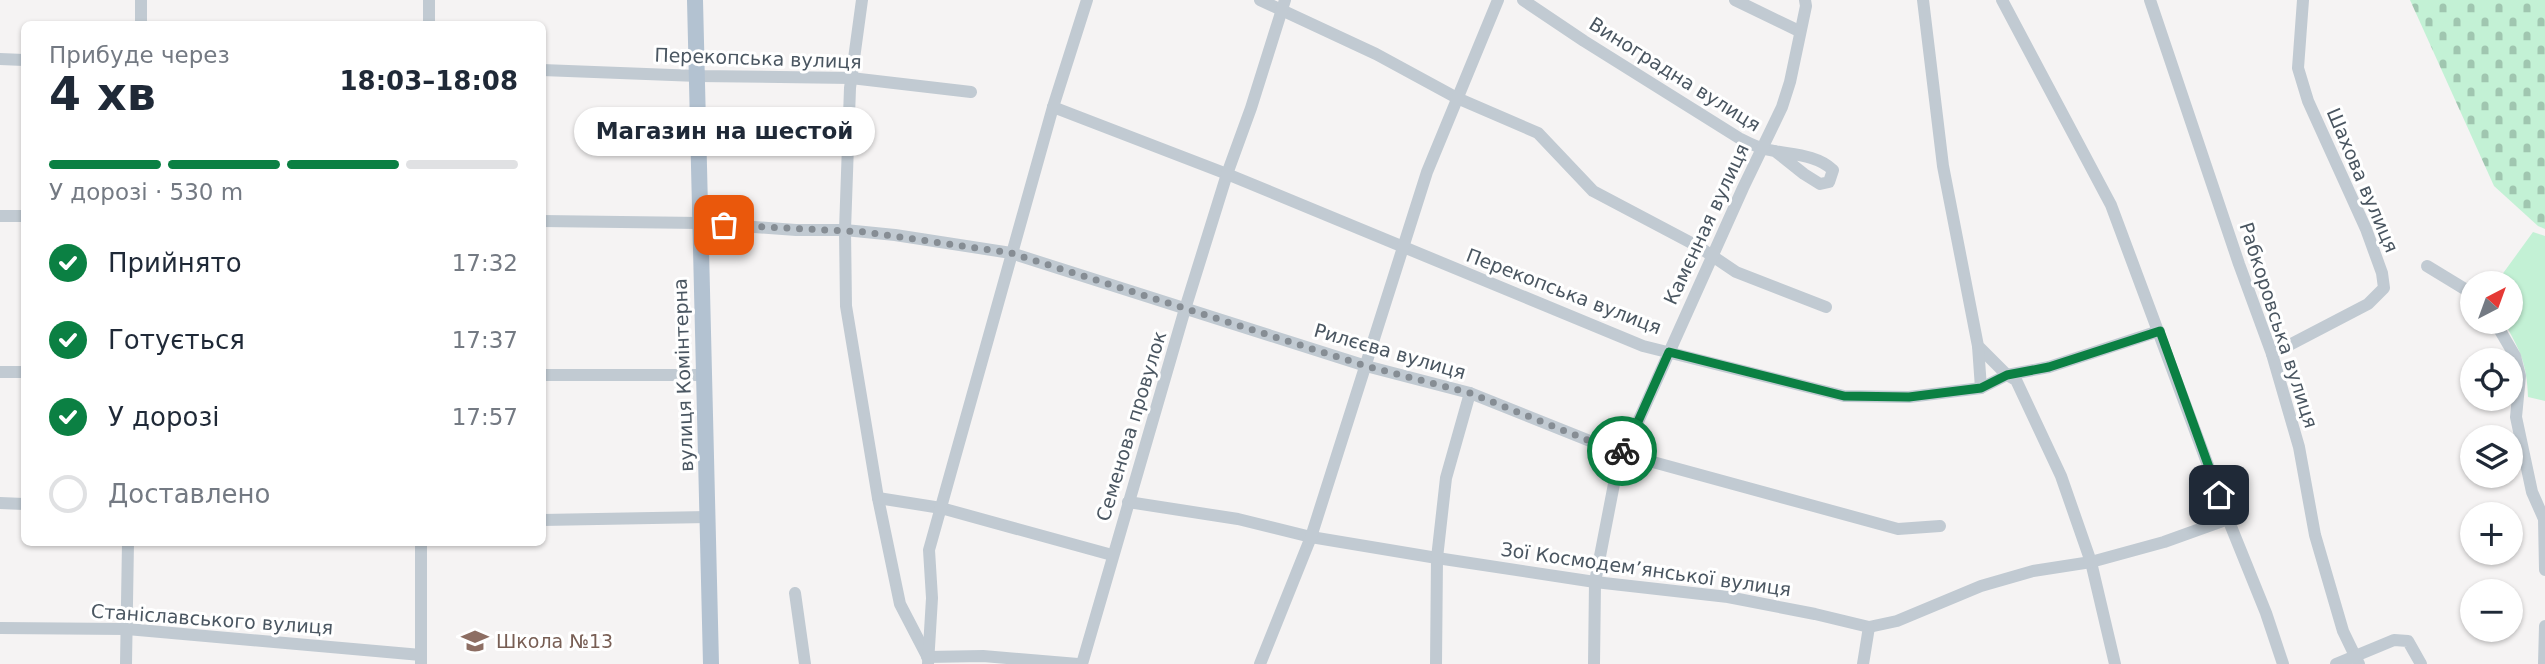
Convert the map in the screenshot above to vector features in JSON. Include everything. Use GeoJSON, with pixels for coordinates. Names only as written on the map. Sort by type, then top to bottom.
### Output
{"type":"FeatureCollection","features":[{"type":"Feature","properties":{"kind":"main road","name":"вулиця Комінтерна"},"geometry":{"type":"LineString","coordinates":[[695,0],[712,664]]}},
{"type":"Feature","properties":{"kind":"street"},"geometry":{"type":"LineString","coordinates":[[141,0],[141,21]]}},
{"type":"Feature","properties":{"kind":"street"},"geometry":{"type":"LineString","coordinates":[[429,0],[429,21]]}},
{"type":"Feature","properties":{"kind":"street"},"geometry":{"type":"LineString","coordinates":[[862,0],[851,78],[845,230],[846,306],[878,498],[900,604],[928,660]]}},
{"type":"Feature","properties":{"kind":"street"},"geometry":{"type":"LineString","coordinates":[[928,660],[932,598],[929,550],[1052,107],[1087,0]]}},
{"type":"Feature","properties":{"kind":"street"},"geometry":{"type":"LineString","coordinates":[[1261,0],[1284,6],[1457,99],[1538,132],[1593,191],[1713,256],[1736,272],[1826,307]]}},
{"type":"Feature","properties":{"kind":"street"},"geometry":{"type":"LineString","coordinates":[[1260,664],[1311,537],[1427,172],[1499,0]]}},
{"type":"Feature","properties":{"kind":"street","name":"Виноградна вулиця"},"geometry":{"type":"LineString","coordinates":[[1523,0],[1670,96],[1739,138],[1769,150]]}},
{"type":"Feature","properties":{"kind":"street"},"geometry":{"type":"LineString","coordinates":[[1735,0],[1799,31]]}},
{"type":"Feature","properties":{"kind":"street","name":"Камєнная вулиця"},"geometry":{"type":"LineString","coordinates":[[1594,664],[1595,582],[1620,453],[1628,444],[1713,256],[1769,150],[1790,82],[1805,0]]}},
{"type":"Feature","properties":{"kind":"street"},"geometry":{"type":"LineString","coordinates":[[1923,0],[1942,166],[1978,346],[1981,388]]}},
{"type":"Feature","properties":{"kind":"street"},"geometry":{"type":"LineString","coordinates":[[2002,0],[2111,205],[2283,664]]}},
{"type":"Feature","properties":{"kind":"street","name":"Рабкоровська вулиця"},"geometry":{"type":"LineString","coordinates":[[2150,0],[2272,354],[2300,447],[2315,535],[2343,631],[2357,660]]}},
{"type":"Feature","properties":{"kind":"street","name":"Шахова вулиця"},"geometry":{"type":"LineString","coordinates":[[2272,354],[2368,304],[2384,288],[2382,273],[2366,229],[2308,101],[2298,68],[2303,0]]}},
{"type":"Feature","properties":{"kind":"street","name":"Семенова провулок"},"geometry":{"type":"LineString","coordinates":[[1080,664],[1185,309],[1284,6]]}},
{"type":"Feature","properties":{"kind":"street"},"geometry":{"type":"LineString","coordinates":[[0,59],[21,60]]}},
{"type":"Feature","properties":{"kind":"street","name":"Перекопська вулиця"},"geometry":{"type":"LineString","coordinates":[[546,70],[851,78],[971,92]]}},
{"type":"Feature","properties":{"kind":"street","name":"Перекопська вулиця"},"geometry":{"type":"LineString","coordinates":[[1052,107],[1227,174],[1643,346],[1844,396],[1909,397],[1981,388],[2007,375],[2049,367],[2160,331]]}},
{"type":"Feature","properties":{"kind":"street"},"geometry":{"type":"LineString","coordinates":[[0,216],[21,216]]}},
{"type":"Feature","properties":{"kind":"street"},"geometry":{"type":"LineString","coordinates":[[546,221],[700,223]]}},
{"type":"Feature","properties":{"kind":"street","name":"Рилєєва вулиця"},"geometry":{"type":"LineString","coordinates":[[700,223],[796,230],[845,230],[1011,253],[1366,366],[1470,393],[1620,453],[1898,529],[1940,526]]}},
{"type":"Feature","properties":{"kind":"street"},"geometry":{"type":"LineString","coordinates":[[2427,266],[2460,286]]}},
{"type":"Feature","properties":{"kind":"street"},"geometry":{"type":"LineString","coordinates":[[2501,334],[2515,356],[2520,376],[2516,417],[2532,492],[2544,519],[2545,570]]}},
{"type":"Feature","properties":{"kind":"street"},"geometry":{"type":"LineString","coordinates":[[1978,346],[2007,375],[2016,380],[2061,476],[2091,562],[2115,664]]}},
{"type":"Feature","properties":{"kind":"street"},"geometry":{"type":"LineString","coordinates":[[0,372],[21,372]]}},
{"type":"Feature","properties":{"kind":"street"},"geometry":{"type":"LineString","coordinates":[[546,375],[704,375]]}},
{"type":"Feature","properties":{"kind":"street"},"geometry":{"type":"LineString","coordinates":[[1436,664],[1437,558],[1446,478],[1470,393]]}},
{"type":"Feature","properties":{"kind":"street"},"geometry":{"type":"LineString","coordinates":[[878,498],[941,508],[1112,555]]}},
{"type":"Feature","properties":{"kind":"street","name":"Зої Космодем’янської вулиця"},"geometry":{"type":"LineString","coordinates":[[1128,502],[1238,519],[1311,537],[1437,558],[1595,582],[1728,597],[1869,627],[1897,621],[1981,586],[2033,571],[2091,562],[2164,542],[2228,519]]}},
{"type":"Feature","properties":{"kind":"street"},"geometry":{"type":"LineString","coordinates":[[0,503],[21,504]]}},
{"type":"Feature","properties":{"kind":"street"},"geometry":{"type":"LineString","coordinates":[[546,520],[708,517]]}},
{"type":"Feature","properties":{"kind":"street"},"geometry":{"type":"LineString","coordinates":[[126,664],[128,546]]}},
{"type":"Feature","properties":{"kind":"street"},"geometry":{"type":"LineString","coordinates":[[421,546],[421,660]]}},
{"type":"Feature","properties":{"kind":"street"},"geometry":{"type":"LineString","coordinates":[[796,593],[805,664]]}},
{"type":"Feature","properties":{"kind":"street"},"geometry":{"type":"LineString","coordinates":[[2544,664],[2545,626]]}},
{"type":"Feature","properties":{"kind":"street"},"geometry":{"type":"LineString","coordinates":[[1863,664],[1869,627]]}},
{"type":"Feature","properties":{"kind":"street","name":"Станіславського вулиця"},"geometry":{"type":"LineString","coordinates":[[0,628],[127,629],[421,660]]}},
{"type":"Feature","properties":{"kind":"street"},"geometry":{"type":"LineString","coordinates":[[2336,664],[2357,660],[2394,640],[2408,641],[2421,664]]}},
{"type":"Feature","properties":{"kind":"street"},"geometry":{"type":"LineString","coordinates":[[928,660],[983,656],[1080,664]]}},
{"type":"Feature","properties":{"kind":"green space"},"geometry":{"type":"Polygon","coordinates":[[[2410,0],[2545,0],[2545,229],[2538,226],[2494,186],[2410,0]]]}},
{"type":"Feature","properties":{"kind":"green space"},"geometry":{"type":"Polygon","coordinates":[[[2533,232],[2545,236],[2545,401],[2528,397],[2523,348],[2517,348],[2510,334],[2524,334],[2524,271],[2505,271],[2533,232]]]}},
{"type":"Feature","properties":{"kind":"way so far"},"geometry":{"type":"LineString","coordinates":[[724,225],[845,230],[1011,253],[1366,366],[1470,393],[1620,453],[1622,451]]}},
{"type":"Feature","properties":{"kind":"place","name":"Магазин на шестой"},"geometry":{"type":"Point","coordinates":[724,225]}},
{"type":"Feature","properties":{"kind":"place","name":"Школа №13"},"geometry":{"type":"Point","coordinates":[475,641]}},
{"type":"Feature","properties":{"kind":"route"},"geometry":{"type":"LineString","coordinates":[[1622,451],[1628,444],[1669,352],[1783,383],[1844,396],[1909,397],[1981,388],[2007,375],[2049,367],[2160,331],[2219,495]]}}]}
